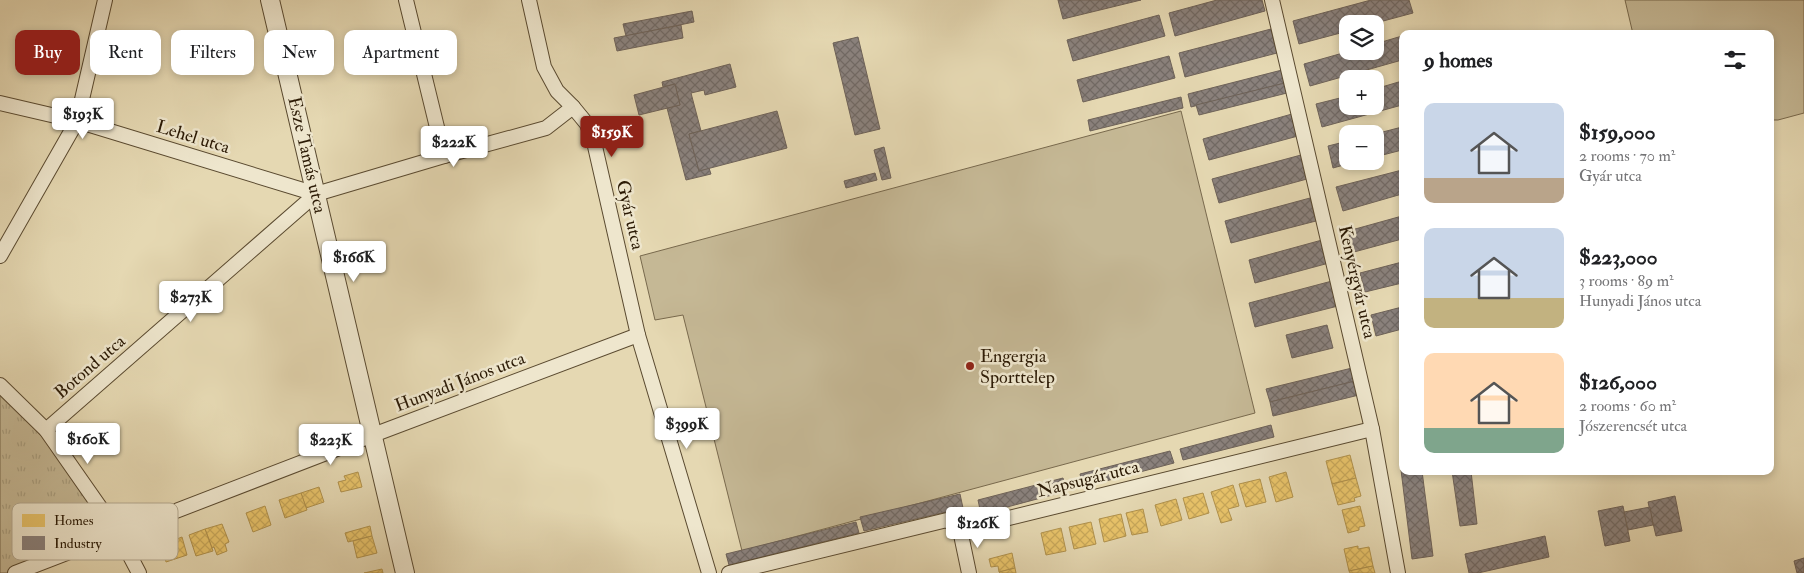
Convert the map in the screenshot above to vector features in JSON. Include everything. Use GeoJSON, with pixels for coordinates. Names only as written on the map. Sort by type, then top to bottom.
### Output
{"type":"FeatureCollection","features":[{"type":"Feature","properties":{"kind":"street"},"geometry":{"type":"LineString","coordinates":[[0,256],[77,121],[105,0]]}},
{"type":"Feature","properties":{"kind":"street","name":"Esze Tamás utca"},"geometry":{"type":"LineString","coordinates":[[270,0],[405,573]]}},
{"type":"Feature","properties":{"kind":"street"},"geometry":{"type":"LineString","coordinates":[[406,0],[444,156]]}},
{"type":"Feature","properties":{"kind":"street","name":"Gyár utca"},"geometry":{"type":"LineString","coordinates":[[529,0],[544,67],[557,91],[587,124],[594,142],[638,335],[709,573]]}},
{"type":"Feature","properties":{"kind":"street","name":"Kenyérgyár utca"},"geometry":{"type":"LineString","coordinates":[[1272,0],[1372,429],[1398,573]]}},
{"type":"Feature","properties":{"kind":"street","name":"Lehel utca"},"geometry":{"type":"LineString","coordinates":[[0,103],[77,121],[316,194]]}},
{"type":"Feature","properties":{"kind":"street"},"geometry":{"type":"LineString","coordinates":[[316,194],[546,128],[573,107]]}},
{"type":"Feature","properties":{"kind":"street","name":"Botond utca"},"geometry":{"type":"LineString","coordinates":[[46,430],[316,194]]}},
{"type":"Feature","properties":{"kind":"street","name":"Hunyadi János utca"},"geometry":{"type":"LineString","coordinates":[[178,510],[638,335]]}},
{"type":"Feature","properties":{"kind":"street"},"geometry":{"type":"LineString","coordinates":[[0,385],[46,430],[97,503]]}},
{"type":"Feature","properties":{"kind":"street","name":"Napsugár utca"},"geometry":{"type":"LineString","coordinates":[[960,530],[1372,429]]}},
{"type":"Feature","properties":{"kind":"street"},"geometry":{"type":"LineString","coordinates":[[729,573],[946,520],[960,530],[968,573]]}},
{"type":"Feature","properties":{"kind":"street","name":"Hunyadi János utca"},"geometry":{"type":"LineString","coordinates":[[15,573],[48,560]]}},
{"type":"Feature","properties":{"kind":"street"},"geometry":{"type":"LineString","coordinates":[[132,560],[139,573]]}},
{"type":"Feature","properties":{"kind":"green space"},"geometry":{"type":"Polygon","coordinates":[[[1625,0],[1804,0],[1804,113],[1774,120],[1774,30],[1632,30],[1625,0]]]}},
{"type":"Feature","properties":{"kind":"green space","name":"Engergia Sporttelep"},"geometry":{"type":"Polygon","coordinates":[[[1181,111],[1255,413],[742,551],[683,315],[655,320],[640,256],[1181,111]]]}},
{"type":"Feature","properties":{"kind":"green space"},"geometry":{"type":"Polygon","coordinates":[[[0,385],[38,420],[97,503],[12,503],[12,560],[48,560],[15,573],[0,573],[0,385]]]}},
{"type":"Feature","properties":{"kind":"building: Homes"},"geometry":{"type":"Polygon","coordinates":[[[1350,455],[1356,478],[1332,484],[1326,461],[1350,455]]]}},
{"type":"Feature","properties":{"kind":"building: Homes"},"geometry":{"type":"Polygon","coordinates":[[[358,472],[362,487],[341,492],[338,482],[346,480],[344,476],[358,472]]]}},
{"type":"Feature","properties":{"kind":"building: Homes"},"geometry":{"type":"Polygon","coordinates":[[[1286,472],[1293,497],[1276,502],[1269,477],[1286,472]]]}},
{"type":"Feature","properties":{"kind":"building: Homes"},"geometry":{"type":"Polygon","coordinates":[[[1356,478],[1361,496],[1354,498],[1355,501],[1338,505],[1332,484],[1356,478]]]}},
{"type":"Feature","properties":{"kind":"building: Homes"},"geometry":{"type":"Polygon","coordinates":[[[1260,479],[1266,502],[1246,507],[1239,484],[1260,479]]]}},
{"type":"Feature","properties":{"kind":"building: Homes"},"geometry":{"type":"Polygon","coordinates":[[[1233,485],[1239,506],[1228,509],[1232,520],[1221,523],[1211,492],[1233,485]]]}},
{"type":"Feature","properties":{"kind":"building: Homes"},"geometry":{"type":"Polygon","coordinates":[[[319,487],[324,502],[306,508],[301,493],[319,487]]]}},
{"type":"Feature","properties":{"kind":"building: Homes"},"geometry":{"type":"Polygon","coordinates":[[[301,493],[307,510],[285,518],[279,500],[301,493]]]}},
{"type":"Feature","properties":{"kind":"building: Homes"},"geometry":{"type":"Polygon","coordinates":[[[1203,493],[1209,513],[1189,519],[1183,498],[1203,493]]]}},
{"type":"Feature","properties":{"kind":"building: Homes"},"geometry":{"type":"Polygon","coordinates":[[[1176,499],[1182,520],[1161,526],[1155,505],[1176,499]]]}},
{"type":"Feature","properties":{"kind":"building: Homes"},"geometry":{"type":"Polygon","coordinates":[[[265,506],[271,525],[253,532],[246,513],[265,506]]]}},
{"type":"Feature","properties":{"kind":"building: Homes"},"geometry":{"type":"Polygon","coordinates":[[[1360,506],[1365,526],[1348,533],[1342,510],[1360,506]]]}},
{"type":"Feature","properties":{"kind":"building: Homes"},"geometry":{"type":"Polygon","coordinates":[[[1143,509],[1148,532],[1132,535],[1126,513],[1143,509]]]}},
{"type":"Feature","properties":{"kind":"building: Homes"},"geometry":{"type":"Polygon","coordinates":[[[1121,514],[1126,536],[1104,542],[1099,519],[1121,514]]]}},
{"type":"Feature","properties":{"kind":"building: Homes"},"geometry":{"type":"Polygon","coordinates":[[[1091,522],[1096,544],[1074,549],[1069,527],[1091,522]]]}},
{"type":"Feature","properties":{"kind":"building: Homes"},"geometry":{"type":"Polygon","coordinates":[[[222,524],[229,542],[225,544],[227,551],[217,555],[214,547],[212,548],[205,529],[222,524]]]}},
{"type":"Feature","properties":{"kind":"building: Homes"},"geometry":{"type":"Polygon","coordinates":[[[370,526],[372,536],[348,542],[345,533],[370,526]]]}},
{"type":"Feature","properties":{"kind":"building: Homes"},"geometry":{"type":"Polygon","coordinates":[[[1061,528],[1066,551],[1046,555],[1041,533],[1061,528]]]}},
{"type":"Feature","properties":{"kind":"building: Homes"},"geometry":{"type":"Polygon","coordinates":[[[205,529],[213,551],[196,556],[189,535],[205,529]]]}},
{"type":"Feature","properties":{"kind":"building: Homes"},"geometry":{"type":"Polygon","coordinates":[[[372,536],[377,553],[357,558],[353,541],[372,536]]]}},
{"type":"Feature","properties":{"kind":"building: Homes"},"geometry":{"type":"Polygon","coordinates":[[[182,537],[187,555],[178,558],[178,539],[182,537]]]}},
{"type":"Feature","properties":{"kind":"building: Homes"},"geometry":{"type":"Polygon","coordinates":[[[1358,546],[1358,549],[1369,547],[1373,566],[1349,571],[1344,549],[1358,546]]]}},
{"type":"Feature","properties":{"kind":"building: Homes"},"geometry":{"type":"Polygon","coordinates":[[[1012,553],[1015,568],[999,572],[998,566],[991,567],[989,559],[1012,553]]]}},
{"type":"Feature","properties":{"kind":"building: Homes"},"geometry":{"type":"Polygon","coordinates":[[[1373,566],[1375,573],[1350,573],[1349,571],[1373,566]]]}},
{"type":"Feature","properties":{"kind":"building: Homes"},"geometry":{"type":"Polygon","coordinates":[[[1015,568],[1016,573],[999,572],[1015,568]]]}},
{"type":"Feature","properties":{"kind":"building: Homes"},"geometry":{"type":"Polygon","coordinates":[[[382,569],[383,573],[364,573],[382,569]]]}},
{"type":"Feature","properties":{"kind":"building: Industry"},"geometry":{"type":"Polygon","coordinates":[[[1058,0],[1141,0],[1063,19],[1058,0]]]}},
{"type":"Feature","properties":{"kind":"building: Industry"},"geometry":{"type":"Polygon","coordinates":[[[1217,0],[1262,0],[1265,11],[1175,36],[1169,13],[1217,0]]]}},
{"type":"Feature","properties":{"kind":"building: Industry"},"geometry":{"type":"Polygon","coordinates":[[[1371,0],[1409,0],[1413,13],[1384,21],[1384,15],[1339,15],[1339,33],[1299,44],[1293,21],[1371,0]]]}},
{"type":"Feature","properties":{"kind":"building: Industry"},"geometry":{"type":"Polygon","coordinates":[[[692,11],[694,22],[626,36],[623,24],[692,11]]]}},
{"type":"Feature","properties":{"kind":"building: Industry"},"geometry":{"type":"Polygon","coordinates":[[[1159,15],[1165,36],[1073,61],[1067,40],[1159,15]]]}},
{"type":"Feature","properties":{"kind":"building: Industry"},"geometry":{"type":"Polygon","coordinates":[[[681,25],[683,38],[617,51],[614,38],[681,25]]]}},
{"type":"Feature","properties":{"kind":"building: Industry"},"geometry":{"type":"Polygon","coordinates":[[[1271,29],[1277,53],[1185,77],[1179,53],[1271,29]]]}},
{"type":"Feature","properties":{"kind":"building: Industry"},"geometry":{"type":"Polygon","coordinates":[[[858,37],[880,129],[855,135],[833,43],[858,37]]]}},
{"type":"Feature","properties":{"kind":"building: Industry"},"geometry":{"type":"Polygon","coordinates":[[[1399,37],[1399,61],[1367,70],[1339,70],[1339,78],[1310,86],[1304,64],[1339,54],[1339,60],[1384,60],[1384,41],[1399,37]]]}},
{"type":"Feature","properties":{"kind":"building: Industry"},"geometry":{"type":"Polygon","coordinates":[[[1169,56],[1175,78],[1083,102],[1077,80],[1169,56]]]}},
{"type":"Feature","properties":{"kind":"building: Industry"},"geometry":{"type":"Polygon","coordinates":[[[730,64],[736,87],[705,95],[704,90],[691,93],[701,131],[689,134],[699,171],[709,168],[711,174],[686,180],[667,108],[680,105],[675,84],[663,87],[662,82],[730,64]]]}},
{"type":"Feature","properties":{"kind":"building: Industry"},"geometry":{"type":"Polygon","coordinates":[[[1282,70],[1285,83],[1191,107],[1188,94],[1282,70]]]}},
{"type":"Feature","properties":{"kind":"building: Industry"},"geometry":{"type":"Polygon","coordinates":[[[1399,82],[1399,106],[1384,110],[1384,86],[1399,82]]]}},
{"type":"Feature","properties":{"kind":"building: Industry"},"geometry":{"type":"Polygon","coordinates":[[[1285,83],[1287,93],[1199,115],[1196,105],[1285,83]]]}},
{"type":"Feature","properties":{"kind":"building: Industry"},"geometry":{"type":"Polygon","coordinates":[[[675,84],[680,105],[639,115],[634,95],[675,84]]]}},
{"type":"Feature","properties":{"kind":"building: Industry"},"geometry":{"type":"Polygon","coordinates":[[[1181,97],[1183,108],[1090,131],[1088,120],[1181,97]]]}},
{"type":"Feature","properties":{"kind":"building: Industry"},"geometry":{"type":"Polygon","coordinates":[[[1339,98],[1339,115],[1366,115],[1322,127],[1316,104],[1339,98]]]}},
{"type":"Feature","properties":{"kind":"building: Industry"},"geometry":{"type":"Polygon","coordinates":[[[777,111],[787,148],[699,171],[689,134],[777,111]]]}},
{"type":"Feature","properties":{"kind":"building: Industry"},"geometry":{"type":"Polygon","coordinates":[[[1292,114],[1298,136],[1209,160],[1203,139],[1292,114]]]}},
{"type":"Feature","properties":{"kind":"building: Industry"},"geometry":{"type":"Polygon","coordinates":[[[1399,128],[1399,151],[1384,155],[1384,132],[1399,128]]]}},
{"type":"Feature","properties":{"kind":"building: Industry"},"geometry":{"type":"Polygon","coordinates":[[[1339,143],[1339,166],[1333,168],[1328,146],[1339,143]]]}},
{"type":"Feature","properties":{"kind":"building: Industry"},"geometry":{"type":"Polygon","coordinates":[[[884,147],[891,178],[882,180],[874,150],[884,147]]]}},
{"type":"Feature","properties":{"kind":"building: Industry"},"geometry":{"type":"Polygon","coordinates":[[[1301,155],[1307,179],[1219,203],[1212,179],[1301,155]]]}},
{"type":"Feature","properties":{"kind":"building: Industry"},"geometry":{"type":"Polygon","coordinates":[[[1399,171],[1399,195],[1343,211],[1336,187],[1399,171]]]}},
{"type":"Feature","properties":{"kind":"building: Industry"},"geometry":{"type":"Polygon","coordinates":[[[875,173],[877,180],[846,188],[844,181],[875,173]]]}},
{"type":"Feature","properties":{"kind":"building: Industry"},"geometry":{"type":"Polygon","coordinates":[[[1310,198],[1316,221],[1231,243],[1225,221],[1310,198]]]}},
{"type":"Feature","properties":{"kind":"building: Industry"},"geometry":{"type":"Polygon","coordinates":[[[1399,217],[1399,240],[1354,252],[1348,231],[1399,217]]]}},
{"type":"Feature","properties":{"kind":"building: Industry"},"geometry":{"type":"Polygon","coordinates":[[[1322,240],[1329,263],[1255,283],[1249,260],[1322,240]]]}},
{"type":"Feature","properties":{"kind":"building: Industry"},"geometry":{"type":"Polygon","coordinates":[[[1399,263],[1399,284],[1365,292],[1360,273],[1399,263]]]}},
{"type":"Feature","properties":{"kind":"building: Industry"},"geometry":{"type":"Polygon","coordinates":[[[1332,281],[1338,306],[1255,327],[1249,303],[1332,281]]]}},
{"type":"Feature","properties":{"kind":"building: Industry"},"geometry":{"type":"Polygon","coordinates":[[[1399,308],[1399,330],[1376,336],[1371,315],[1399,308]]]}},
{"type":"Feature","properties":{"kind":"building: Industry"},"geometry":{"type":"Polygon","coordinates":[[[1327,325],[1333,348],[1292,358],[1286,335],[1327,325]]]}},
{"type":"Feature","properties":{"kind":"building: Industry"},"geometry":{"type":"Polygon","coordinates":[[[1352,368],[1355,381],[1270,402],[1266,389],[1352,368]]]}},
{"type":"Feature","properties":{"kind":"building: Industry"},"geometry":{"type":"Polygon","coordinates":[[[1355,381],[1359,395],[1273,416],[1270,402],[1355,381]]]}},
{"type":"Feature","properties":{"kind":"building: Industry"},"geometry":{"type":"Polygon","coordinates":[[[1271,425],[1274,437],[1183,460],[1180,449],[1271,425]]]}},
{"type":"Feature","properties":{"kind":"building: Industry"},"geometry":{"type":"Polygon","coordinates":[[[1170,451],[1174,463],[1083,487],[1080,474],[1170,451]]]}},
{"type":"Feature","properties":{"kind":"building: Industry"},"geometry":{"type":"Polygon","coordinates":[[[1402,475],[1423,475],[1433,556],[1412,559],[1402,475]]]}},
{"type":"Feature","properties":{"kind":"building: Industry"},"geometry":{"type":"Polygon","coordinates":[[[1453,475],[1471,475],[1477,524],[1460,526],[1453,475]]]}},
{"type":"Feature","properties":{"kind":"building: Industry"},"geometry":{"type":"Polygon","coordinates":[[[1063,478],[1067,491],[981,514],[978,500],[1063,478]]]}},
{"type":"Feature","properties":{"kind":"building: Industry"},"geometry":{"type":"Polygon","coordinates":[[[960,494],[963,508],[864,531],[860,517],[960,494]]]}},
{"type":"Feature","properties":{"kind":"building: Industry"},"geometry":{"type":"Polygon","coordinates":[[[1675,496],[1682,531],[1656,536],[1648,502],[1675,496]]]}},
{"type":"Feature","properties":{"kind":"building: Industry"},"geometry":{"type":"Polygon","coordinates":[[[1623,506],[1630,541],[1605,546],[1598,511],[1623,506]]]}},
{"type":"Feature","properties":{"kind":"building: Industry"},"geometry":{"type":"Polygon","coordinates":[[[1650,507],[1653,525],[1628,530],[1624,512],[1650,507]]]}},
{"type":"Feature","properties":{"kind":"building: Industry"},"geometry":{"type":"Polygon","coordinates":[[[856,522],[859,533],[729,565],[726,554],[856,522]]]}},
{"type":"Feature","properties":{"kind":"building: Industry"},"geometry":{"type":"Polygon","coordinates":[[[1545,536],[1549,557],[1478,573],[1469,573],[1465,554],[1545,536]]]}},
{"type":"Feature","properties":{"kind":"building: Industry"},"geometry":{"type":"Polygon","coordinates":[[[1804,558],[1804,573],[1797,573],[1794,561],[1804,558]]]}},
{"type":"Feature","properties":{"kind":"place","name":"Engergia Sporttelep"},"geometry":{"type":"Point","coordinates":[970,366]}}]}
